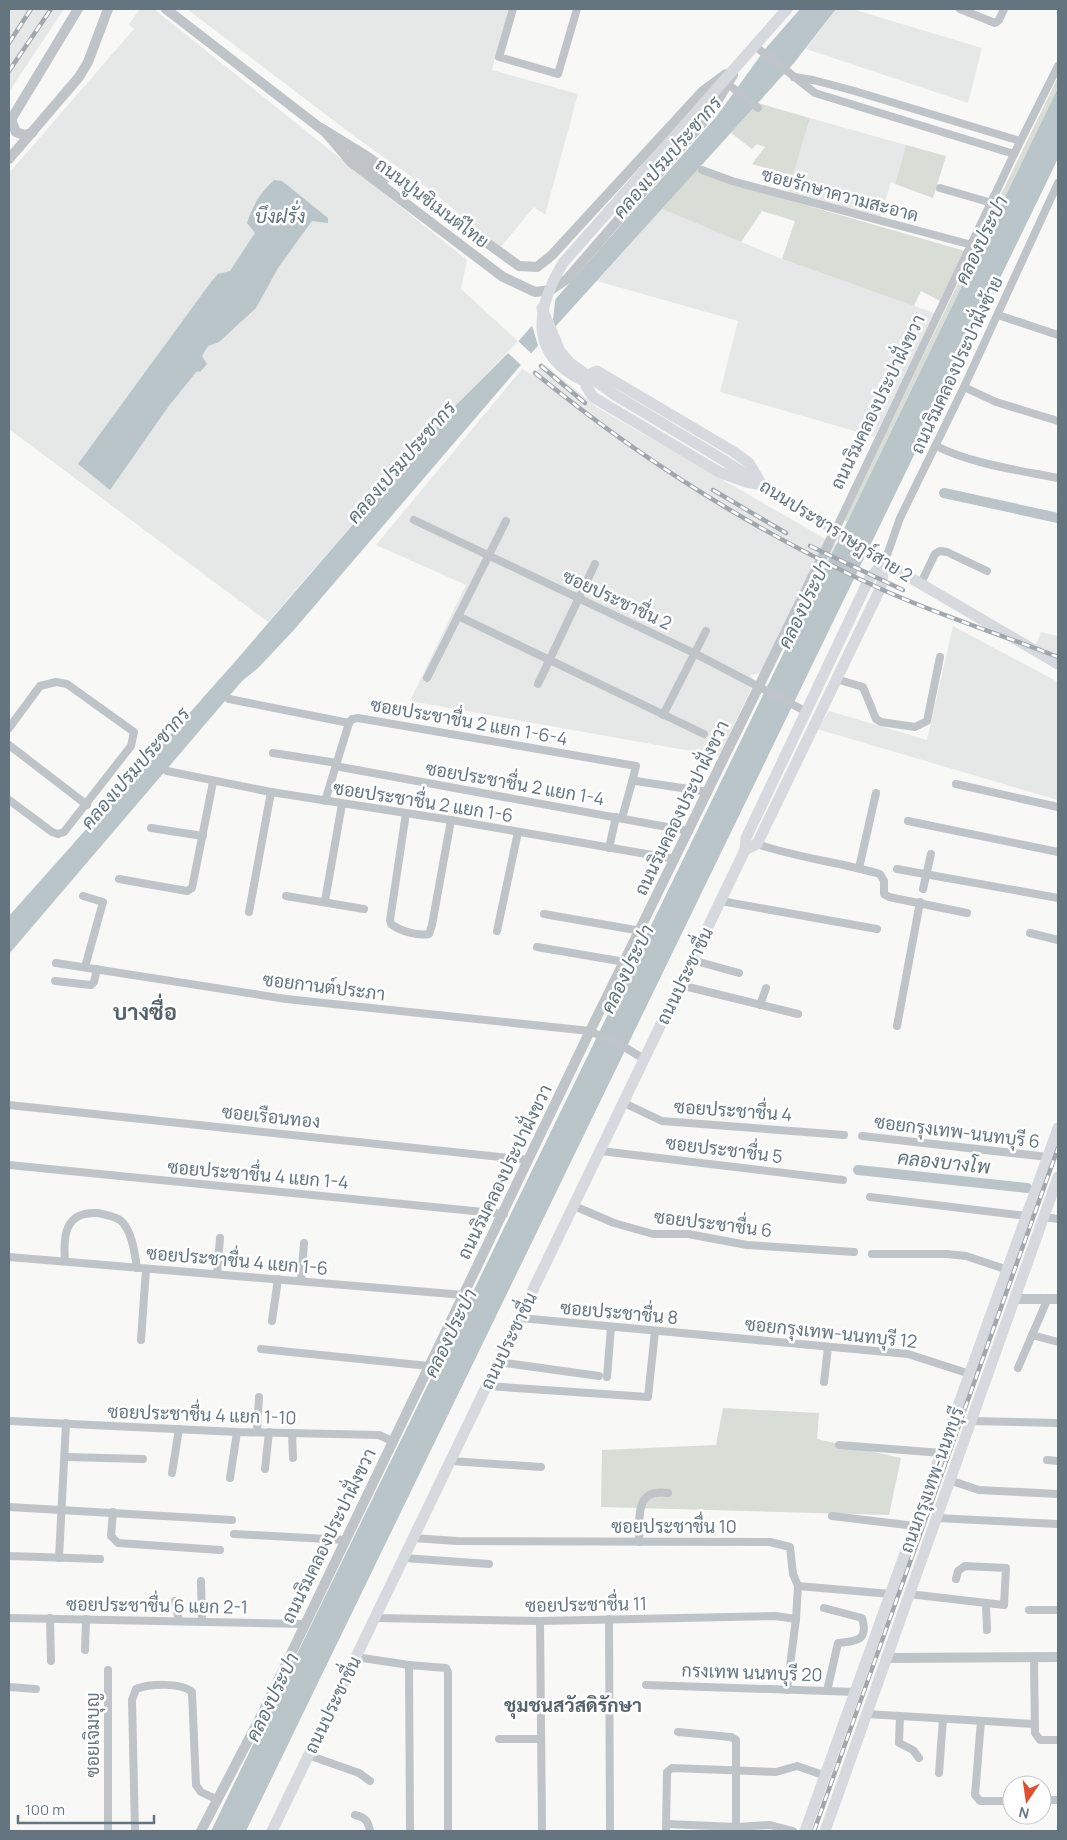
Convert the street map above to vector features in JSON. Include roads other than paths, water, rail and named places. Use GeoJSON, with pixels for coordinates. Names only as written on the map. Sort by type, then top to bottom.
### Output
{"type":"FeatureCollection","features":[{"type":"Feature","properties":{"kind":"main road"},"geometry":{"type":"LineString","coordinates":[[542,308],[563,263],[740,64],[758,48],[787,9]]}},
{"type":"Feature","properties":{"kind":"main road","name":"ถนนประชาราษฎร์สาย 2"},"geometry":{"type":"LineString","coordinates":[[542,308],[560,351],[570,363],[615,395],[720,458],[836,532],[1058,664]]}},
{"type":"Feature","properties":{"kind":"main road"},"geometry":{"type":"LineString","coordinates":[[592,373],[601,373],[734,452],[749,464],[762,485],[746,482],[719,472],[593,397],[586,386],[588,379],[592,373]]}},
{"type":"Feature","properties":{"kind":"main road"},"geometry":{"type":"LineString","coordinates":[[746,850],[757,844],[882,587],[885,561]]}},
{"type":"Feature","properties":{"kind":"main road","name":"ถนนประชาชื่น"},"geometry":{"type":"LineString","coordinates":[[272,1831],[746,850],[746,838],[801,709],[869,579],[885,561]]}},
{"type":"Feature","properties":{"kind":"main road","name":"ถนนกรุงเทพ-นนทบุรี"},"geometry":{"type":"LineString","coordinates":[[804,1831],[826,1776],[1058,1128]]}},
{"type":"Feature","properties":{"kind":"main road","name":"ถนนกรุงเทพ-นนทบุรี"},"geometry":{"type":"LineString","coordinates":[[824,1831],[1058,1178]]}},
{"type":"Feature","properties":{"kind":"main road"},"geometry":{"type":"LineString","coordinates":[[1027,1216],[1043,1220]]}},
{"type":"Feature","properties":{"kind":"main road"},"geometry":{"type":"LineString","coordinates":[[870,1653],[886,1658]]}},
{"type":"Feature","properties":{"kind":"street"},"geometry":{"type":"LineString","coordinates":[[32,133],[24,135],[16,132],[10,121],[78,9]]}},
{"type":"Feature","properties":{"kind":"street"},"geometry":{"type":"LineString","coordinates":[[9,159],[78,77],[88,62],[108,9]]}},
{"type":"Feature","properties":{"kind":"street","name":"ถนนปูนซิเมนต์ไทย"},"geometry":{"type":"LineString","coordinates":[[166,9],[527,288],[542,308]]}},
{"type":"Feature","properties":{"kind":"street"},"geometry":{"type":"LineString","coordinates":[[513,9],[499,57],[558,74],[577,9]]}},
{"type":"Feature","properties":{"kind":"street"},"geometry":{"type":"LineString","coordinates":[[960,9],[995,23],[999,20],[1004,9]]}},
{"type":"Feature","properties":{"kind":"street"},"geometry":{"type":"LineString","coordinates":[[758,48],[815,93],[1014,154]]}},
{"type":"Feature","properties":{"kind":"street"},"geometry":{"type":"LineString","coordinates":[[740,64],[732,86],[758,108]]}},
{"type":"Feature","properties":{"kind":"street","name":"ถนนปูนซิเมนต์ไทย"},"geometry":{"type":"LineString","coordinates":[[323,131],[363,153],[509,260],[519,266],[532,268],[541,265],[552,255],[703,91],[740,64]]}},
{"type":"Feature","properties":{"kind":"street","name":"ถนนริมคลองประปาฝั่งขวา"},"geometry":{"type":"LineString","coordinates":[[201,1831],[218,1800],[529,1160],[594,1033],[625,962],[836,532],[1020,141],[1058,66]]}},
{"type":"Feature","properties":{"kind":"street"},"geometry":{"type":"LineString","coordinates":[[790,75],[851,90],[1020,141]]}},
{"type":"Feature","properties":{"kind":"street","name":"ถนนปูนซิเมนต์ไทย"},"geometry":{"type":"LineString","coordinates":[[323,131],[351,162],[503,277],[535,292],[551,290],[567,279],[732,86]]}},
{"type":"Feature","properties":{"kind":"street","name":"ซอยรักษาความสะอาด"},"geometry":{"type":"LineString","coordinates":[[702,170],[732,182],[972,246]]}},
{"type":"Feature","properties":{"kind":"street","name":"ถนนริมคลองประปาฝั่งซ้าย"},"geometry":{"type":"LineString","coordinates":[[885,561],[900,518],[998,315],[1058,183]]}},
{"type":"Feature","properties":{"kind":"street"},"geometry":{"type":"LineString","coordinates":[[940,188],[992,203]]}},
{"type":"Feature","properties":{"kind":"street"},"geometry":{"type":"LineString","coordinates":[[494,270],[503,266],[509,260]]}},
{"type":"Feature","properties":{"kind":"street"},"geometry":{"type":"LineString","coordinates":[[503,277],[509,260]]}},
{"type":"Feature","properties":{"kind":"street"},"geometry":{"type":"LineString","coordinates":[[998,315],[1058,335]]}},
{"type":"Feature","properties":{"kind":"street"},"geometry":{"type":"LineString","coordinates":[[964,387],[996,402],[1058,421]]}},
{"type":"Feature","properties":{"kind":"street"},"geometry":{"type":"LineString","coordinates":[[936,446],[959,456],[1058,478]]}},
{"type":"Feature","properties":{"kind":"street","name":"ซอยประชาชื่น 2"},"geometry":{"type":"LineString","coordinates":[[414,520],[696,654],[801,709]]}},
{"type":"Feature","properties":{"kind":"street"},"geometry":{"type":"LineString","coordinates":[[427,678],[506,520]]}},
{"type":"Feature","properties":{"kind":"street"},"geometry":{"type":"LineString","coordinates":[[920,583],[935,554],[940,551],[947,552],[987,571]]}},
{"type":"Feature","properties":{"kind":"street"},"geometry":{"type":"LineString","coordinates":[[538,684],[595,564]]}},
{"type":"Feature","properties":{"kind":"street"},"geometry":{"type":"LineString","coordinates":[[458,616],[548,661],[704,734]]}},
{"type":"Feature","properties":{"kind":"street"},"geometry":{"type":"LineString","coordinates":[[663,715],[696,654],[706,631]]}},
{"type":"Feature","properties":{"kind":"street"},"geometry":{"type":"LineString","coordinates":[[836,679],[863,687],[876,719],[881,722],[915,727],[927,720],[940,657]]}},
{"type":"Feature","properties":{"kind":"street"},"geometry":{"type":"LineString","coordinates":[[9,728],[40,686],[56,682],[68,684],[134,732],[131,746],[64,832],[58,834],[9,800]]}},
{"type":"Feature","properties":{"kind":"street"},"geometry":{"type":"LineString","coordinates":[[230,699],[349,723]]}},
{"type":"Feature","properties":{"kind":"street","name":"ซอยประชาชื่น 2 แยก 1-6-4"},"geometry":{"type":"LineString","coordinates":[[325,801],[349,723],[352,719],[358,718],[636,766],[632,782]]}},
{"type":"Feature","properties":{"kind":"street"},"geometry":{"type":"LineString","coordinates":[[9,746],[86,805]]}},
{"type":"Feature","properties":{"kind":"street","name":"ซอยประชาชื่น 2 แยก 1-4"},"geometry":{"type":"LineString","coordinates":[[274,752],[689,831]]}},
{"type":"Feature","properties":{"kind":"street","name":"ซอยประชาชื่น 2 แยก 1-6"},"geometry":{"type":"LineString","coordinates":[[167,772],[271,792],[451,820],[675,859]]}},
{"type":"Feature","properties":{"kind":"street"},"geometry":{"type":"LineString","coordinates":[[609,848],[632,782],[640,780],[708,792]]}},
{"type":"Feature","properties":{"kind":"street"},"geometry":{"type":"LineString","coordinates":[[119,879],[187,891],[192,888],[213,782]]}},
{"type":"Feature","properties":{"kind":"street"},"geometry":{"type":"LineString","coordinates":[[956,784],[1058,807]]}},
{"type":"Feature","properties":{"kind":"street"},"geometry":{"type":"LineString","coordinates":[[249,912],[271,792]]}},
{"type":"Feature","properties":{"kind":"street"},"geometry":{"type":"LineString","coordinates":[[859,868],[876,793]]}},
{"type":"Feature","properties":{"kind":"street"},"geometry":{"type":"LineString","coordinates":[[325,902],[342,804]]}},
{"type":"Feature","properties":{"kind":"street"},"geometry":{"type":"LineString","coordinates":[[406,813],[390,920],[394,926],[422,935],[429,934],[431,929],[451,820]]}},
{"type":"Feature","properties":{"kind":"street"},"geometry":{"type":"LineString","coordinates":[[908,821],[1058,852]]}},
{"type":"Feature","properties":{"kind":"street"},"geometry":{"type":"LineString","coordinates":[[151,828],[202,836]]}},
{"type":"Feature","properties":{"kind":"street"},"geometry":{"type":"LineString","coordinates":[[497,930],[518,832]]}},
{"type":"Feature","properties":{"kind":"street"},"geometry":{"type":"LineString","coordinates":[[757,844],[799,857],[859,868],[880,874],[884,881],[884,894],[967,913]]}},
{"type":"Feature","properties":{"kind":"street"},"geometry":{"type":"LineString","coordinates":[[923,889],[931,854]]}},
{"type":"Feature","properties":{"kind":"street"},"geometry":{"type":"LineString","coordinates":[[897,869],[1058,898]]}},
{"type":"Feature","properties":{"kind":"street"},"geometry":{"type":"LineString","coordinates":[[83,896],[103,902],[85,967]]}},
{"type":"Feature","properties":{"kind":"street"},"geometry":{"type":"LineString","coordinates":[[286,896],[364,909]]}},
{"type":"Feature","properties":{"kind":"street"},"geometry":{"type":"LineString","coordinates":[[721,901],[877,929]]}},
{"type":"Feature","properties":{"kind":"street"},"geometry":{"type":"LineString","coordinates":[[897,1026],[920,902]]}},
{"type":"Feature","properties":{"kind":"street"},"geometry":{"type":"LineString","coordinates":[[544,914],[641,931]]}},
{"type":"Feature","properties":{"kind":"street"},"geometry":{"type":"LineString","coordinates":[[1030,933],[1058,940]]}},
{"type":"Feature","properties":{"kind":"street"},"geometry":{"type":"LineString","coordinates":[[537,947],[625,962]]}},
{"type":"Feature","properties":{"kind":"street"},"geometry":{"type":"LineString","coordinates":[[692,960],[740,973]]}},
{"type":"Feature","properties":{"kind":"street","name":"ซอยกานต์ประภา"},"geometry":{"type":"LineString","coordinates":[[56,963],[286,999],[594,1033],[644,1059]]}},
{"type":"Feature","properties":{"kind":"street"},"geometry":{"type":"LineString","coordinates":[[55,981],[91,986],[97,969]]}},
{"type":"Feature","properties":{"kind":"street"},"geometry":{"type":"LineString","coordinates":[[680,985],[798,1014]]}},
{"type":"Feature","properties":{"kind":"street"},"geometry":{"type":"LineString","coordinates":[[760,1005],[766,988]]}},
{"type":"Feature","properties":{"kind":"street","name":"ซอยประชาชื่น 4"},"geometry":{"type":"LineString","coordinates":[[624,1103],[662,1121],[844,1135]]}},
{"type":"Feature","properties":{"kind":"street","name":"ซอยเรือนทอง"},"geometry":{"type":"LineString","coordinates":[[9,1105],[529,1160]]}},
{"type":"Feature","properties":{"kind":"street","name":"ซอยกรุงเทพ-นนทบุรี 6"},"geometry":{"type":"LineString","coordinates":[[862,1136],[1048,1158]]}},
{"type":"Feature","properties":{"kind":"street","name":"ซอยประชาชื่น 5"},"geometry":{"type":"LineString","coordinates":[[601,1151],[843,1180]]}},
{"type":"Feature","properties":{"kind":"street","name":"ซอยประชาชื่น 4 แยก 1-4"},"geometry":{"type":"LineString","coordinates":[[9,1165],[504,1214]]}},
{"type":"Feature","properties":{"kind":"street"},"geometry":{"type":"LineString","coordinates":[[870,1197],[1027,1216]]}},
{"type":"Feature","properties":{"kind":"street","name":"ซอยประชาชื่น 6"},"geometry":{"type":"LineString","coordinates":[[574,1206],[614,1222],[653,1234],[688,1234],[747,1245],[854,1252]]}},
{"type":"Feature","properties":{"kind":"street"},"geometry":{"type":"LineString","coordinates":[[65,1261],[63,1240],[69,1224],[77,1215],[101,1214],[120,1220],[126,1230],[137,1268]]}},
{"type":"Feature","properties":{"kind":"street"},"geometry":{"type":"LineString","coordinates":[[1043,1220],[1058,1219]]}},
{"type":"Feature","properties":{"kind":"street"},"geometry":{"type":"LineString","coordinates":[[217,1274],[220,1238]]}},
{"type":"Feature","properties":{"kind":"street"},"geometry":{"type":"LineString","coordinates":[[301,1281],[304,1243]]}},
{"type":"Feature","properties":{"kind":"street"},"geometry":{"type":"LineString","coordinates":[[872,1254],[947,1254],[966,1256],[1008,1270]]}},
{"type":"Feature","properties":{"kind":"street","name":"ซอยประชาชื่น 4 แยก 1-6"},"geometry":{"type":"LineString","coordinates":[[9,1258],[65,1261],[464,1295]]}},
{"type":"Feature","properties":{"kind":"street"},"geometry":{"type":"LineString","coordinates":[[141,1340],[146,1269]]}},
{"type":"Feature","properties":{"kind":"street"},"geometry":{"type":"LineString","coordinates":[[272,1321],[278,1279]]}},
{"type":"Feature","properties":{"kind":"street"},"geometry":{"type":"LineString","coordinates":[[1016,1299],[1053,1299]]}},
{"type":"Feature","properties":{"kind":"street"},"geometry":{"type":"LineString","coordinates":[[1018,1368],[1032,1335],[1053,1299]]}},
{"type":"Feature","properties":{"kind":"street","name":"ซอยประชาชื่น 8"},"geometry":{"type":"LineString","coordinates":[[520,1318],[686,1334]]}},
{"type":"Feature","properties":{"kind":"street"},"geometry":{"type":"LineString","coordinates":[[498,1362],[603,1376],[611,1327]]}},
{"type":"Feature","properties":{"kind":"street"},"geometry":{"type":"LineString","coordinates":[[487,1386],[648,1397],[655,1331]]}},
{"type":"Feature","properties":{"kind":"street","name":"ซอยกรุงเทพ-นนทบุรี 12"},"geometry":{"type":"LineString","coordinates":[[686,1334],[908,1354],[970,1374]]}},
{"type":"Feature","properties":{"kind":"street"},"geometry":{"type":"LineString","coordinates":[[1032,1335],[1058,1342]]}},
{"type":"Feature","properties":{"kind":"street"},"geometry":{"type":"LineString","coordinates":[[824,1382],[828,1347]]}},
{"type":"Feature","properties":{"kind":"street"},"geometry":{"type":"LineString","coordinates":[[261,1349],[429,1366]]}},
{"type":"Feature","properties":{"kind":"street"},"geometry":{"type":"LineString","coordinates":[[257,1432],[259,1397]]}},
{"type":"Feature","properties":{"kind":"street","name":"ซอยประชาชื่น 4 แยก 1-10"},"geometry":{"type":"LineString","coordinates":[[9,1421],[236,1432],[379,1435],[392,1441]]}},
{"type":"Feature","properties":{"kind":"street"},"geometry":{"type":"LineString","coordinates":[[971,1421],[1058,1423]]}},
{"type":"Feature","properties":{"kind":"street"},"geometry":{"type":"LineString","coordinates":[[59,1558],[66,1423]]}},
{"type":"Feature","properties":{"kind":"street"},"geometry":{"type":"LineString","coordinates":[[172,1473],[179,1429]]}},
{"type":"Feature","properties":{"kind":"street"},"geometry":{"type":"LineString","coordinates":[[230,1478],[236,1432]]}},
{"type":"Feature","properties":{"kind":"street"},"geometry":{"type":"LineString","coordinates":[[265,1469],[268,1432]]}},
{"type":"Feature","properties":{"kind":"street"},"geometry":{"type":"LineString","coordinates":[[292,1433],[293,1458]]}},
{"type":"Feature","properties":{"kind":"street"},"geometry":{"type":"LineString","coordinates":[[839,1445],[942,1453]]}},
{"type":"Feature","properties":{"kind":"street"},"geometry":{"type":"LineString","coordinates":[[65,1457],[143,1459]]}},
{"type":"Feature","properties":{"kind":"street"},"geometry":{"type":"LineString","coordinates":[[1047,1460],[1058,1462]]}},
{"type":"Feature","properties":{"kind":"street"},"geometry":{"type":"LineString","coordinates":[[451,1461],[541,1467]]}},
{"type":"Feature","properties":{"kind":"street"},"geometry":{"type":"LineString","coordinates":[[950,1480],[979,1490],[1058,1494]]}},
{"type":"Feature","properties":{"kind":"street"},"geometry":{"type":"LineString","coordinates":[[639,1542],[641,1503],[646,1496],[656,1492],[668,1493]]}},
{"type":"Feature","properties":{"kind":"street"},"geometry":{"type":"LineString","coordinates":[[9,1507],[232,1520]]}},
{"type":"Feature","properties":{"kind":"street"},"geometry":{"type":"LineString","coordinates":[[113,1512],[111,1536],[118,1543],[220,1550]]}},
{"type":"Feature","properties":{"kind":"street"},"geometry":{"type":"LineString","coordinates":[[832,1516],[915,1526]]}},
{"type":"Feature","properties":{"kind":"street"},"geometry":{"type":"LineString","coordinates":[[936,1518],[1058,1524]]}},
{"type":"Feature","properties":{"kind":"street"},"geometry":{"type":"LineString","coordinates":[[234,1534],[345,1540]]}},
{"type":"Feature","properties":{"kind":"street","name":"ซอยประชาชื่น 10"},"geometry":{"type":"LineString","coordinates":[[413,1538],[457,1541],[770,1542],[783,1544],[790,1547],[793,1574],[798,1586],[796,1619],[786,1690]]}},
{"type":"Feature","properties":{"kind":"street"},"geometry":{"type":"LineString","coordinates":[[9,1556],[100,1559]]}},
{"type":"Feature","properties":{"kind":"street"},"geometry":{"type":"LineString","coordinates":[[404,1558],[489,1564]]}},
{"type":"Feature","properties":{"kind":"street"},"geometry":{"type":"LineString","coordinates":[[909,1594],[1004,1605],[1006,1568],[966,1566],[958,1571],[956,1579]]}},
{"type":"Feature","properties":{"kind":"street"},"geometry":{"type":"LineString","coordinates":[[202,1580],[202,1622]]}},
{"type":"Feature","properties":{"kind":"street"},"geometry":{"type":"LineString","coordinates":[[798,1586],[891,1594]]}},
{"type":"Feature","properties":{"kind":"street"},"geometry":{"type":"LineString","coordinates":[[175,1601],[179,1621]]}},
{"type":"Feature","properties":{"kind":"street"},"geometry":{"type":"LineString","coordinates":[[986,1603],[987,1630]]}},
{"type":"Feature","properties":{"kind":"street"},"geometry":{"type":"LineString","coordinates":[[824,1608],[855,1614],[862,1618],[864,1625],[862,1637],[856,1641],[838,1642],[827,1691]]}},
{"type":"Feature","properties":{"kind":"street"},"geometry":{"type":"LineString","coordinates":[[1029,1610],[1058,1610]]}},
{"type":"Feature","properties":{"kind":"street","name":"ซอยประชาชื่น 11"},"geometry":{"type":"LineString","coordinates":[[375,1618],[540,1621],[775,1616],[796,1619]]}},
{"type":"Feature","properties":{"kind":"street","name":"ซอยประชาชื่น 6 แยก 2-1"},"geometry":{"type":"LineString","coordinates":[[9,1618],[304,1624]]}},
{"type":"Feature","properties":{"kind":"street"},"geometry":{"type":"LineString","coordinates":[[50,1618],[51,1660]]}},
{"type":"Feature","properties":{"kind":"street"},"geometry":{"type":"LineString","coordinates":[[85,1650],[86,1619]]}},
{"type":"Feature","properties":{"kind":"street"},"geometry":{"type":"LineString","coordinates":[[609,1620],[610,1831]]}},
{"type":"Feature","properties":{"kind":"street"},"geometry":{"type":"LineString","coordinates":[[540,1621],[542,1831]]}},
{"type":"Feature","properties":{"kind":"street"},"geometry":{"type":"LineString","coordinates":[[356,1657],[409,1665],[440,1666],[446,1668],[448,1672],[448,1831]]}},
{"type":"Feature","properties":{"kind":"street"},"geometry":{"type":"LineString","coordinates":[[1034,1657],[1035,1733],[1040,1740],[1058,1740]]}},
{"type":"Feature","properties":{"kind":"street"},"geometry":{"type":"LineString","coordinates":[[886,1658],[1058,1657]]}},
{"type":"Feature","properties":{"kind":"street"},"geometry":{"type":"LineString","coordinates":[[409,1665],[410,1831]]}},
{"type":"Feature","properties":{"kind":"street","name":"ซอยเจิมบุญ"},"geometry":{"type":"LineString","coordinates":[[108,1670],[108,1831]]}},
{"type":"Feature","properties":{"kind":"street","name":"กรงเทพ นนทบุรี 20"},"geometry":{"type":"LineString","coordinates":[[646,1685],[856,1692]]}},
{"type":"Feature","properties":{"kind":"street"},"geometry":{"type":"LineString","coordinates":[[135,1831],[132,1700],[136,1689],[142,1687],[177,1686],[188,1688],[192,1692],[196,1785],[201,1792],[218,1800]]}},
{"type":"Feature","properties":{"kind":"street"},"geometry":{"type":"LineString","coordinates":[[9,1687],[36,1689]]}},
{"type":"Feature","properties":{"kind":"street"},"geometry":{"type":"LineString","coordinates":[[866,1714],[1034,1724]]}},
{"type":"Feature","properties":{"kind":"street"},"geometry":{"type":"LineString","coordinates":[[900,1716],[899,1743],[913,1750],[919,1758]]}},
{"type":"Feature","properties":{"kind":"street"},"geometry":{"type":"LineString","coordinates":[[939,1773],[943,1719]]}},
{"type":"Feature","properties":{"kind":"street"},"geometry":{"type":"LineString","coordinates":[[981,1721],[975,1795],[980,1801],[1002,1801]]}},
{"type":"Feature","properties":{"kind":"street"},"geometry":{"type":"LineString","coordinates":[[678,1732],[731,1737],[736,1740],[736,1829]]}},
{"type":"Feature","properties":{"kind":"street"},"geometry":{"type":"LineString","coordinates":[[499,1739],[541,1739]]}},
{"type":"Feature","properties":{"kind":"street"},"geometry":{"type":"LineString","coordinates":[[308,1756],[360,1773],[370,1781]]}},
{"type":"Feature","properties":{"kind":"street"},"geometry":{"type":"LineString","coordinates":[[793,1831],[770,1824],[736,1829],[666,1828],[667,1772],[672,1768],[776,1772],[797,1766],[826,1776]]}},
{"type":"Feature","properties":{"kind":"street"},"geometry":{"type":"LineString","coordinates":[[355,1815],[362,1816],[367,1820],[370,1831]]}},
{"type":"Feature","properties":{"kind":"water"},"geometry":{"type":"Polygon","coordinates":[[[800,9],[836,9],[794,63],[526,359],[293,631],[258,668],[242,681],[9,954],[9,916],[233,664],[453,408],[508,353],[716,117],[766,48],[800,9]]]}},
{"type":"Feature","properties":{"kind":"water"},"geometry":{"type":"Polygon","coordinates":[[[1058,88],[1058,158],[1052,171],[246,1831],[211,1831],[1058,88]]]}},
{"type":"Feature","properties":{"kind":"water","name":"บึงฝรั่ง"},"geometry":{"type":"Polygon","coordinates":[[[274,180],[282,181],[328,218],[328,223],[312,221],[278,268],[256,308],[219,342],[208,346],[202,356],[207,364],[200,372],[197,371],[168,407],[110,490],[78,464],[211,282],[218,274],[230,271],[255,233],[247,223],[254,205],[274,180]]]}},
{"type":"Feature","properties":{"kind":"waterway"},"geometry":{"type":"LineString","coordinates":[[944,493],[1058,518]]}},
{"type":"Feature","properties":{"kind":"waterway","name":"คลองบางโพ"},"geometry":{"type":"LineString","coordinates":[[858,1170],[1027,1188]]}},
{"type":"Feature","properties":{"kind":"railway"},"geometry":{"type":"LineString","coordinates":[[9,43],[31,9]]}},
{"type":"Feature","properties":{"kind":"railway"},"geometry":{"type":"LineString","coordinates":[[9,71],[51,9]]}},
{"type":"Feature","properties":{"kind":"railway"},"geometry":{"type":"LineString","coordinates":[[541,366],[585,403]]}},
{"type":"Feature","properties":{"kind":"railway"},"geometry":{"type":"LineString","coordinates":[[535,373],[575,405],[658,464],[745,519],[790,544],[881,589],[947,616],[1058,657]]}},
{"type":"Feature","properties":{"kind":"railway"},"geometry":{"type":"LineString","coordinates":[[713,490],[786,533]]}},
{"type":"Feature","properties":{"kind":"railway"},"geometry":{"type":"LineString","coordinates":[[810,546],[903,590]]}},
{"type":"Feature","properties":{"kind":"railway"},"geometry":{"type":"LineString","coordinates":[[814,1831],[1058,1148]]}},
{"type":"Feature","properties":{"kind":"district","name":"บางซื่อ"},"geometry":{"type":"Point","coordinates":[145,1012]}},
{"type":"Feature","properties":{"kind":"district","name":"ชุมชนสวัสดิรักษา"},"geometry":{"type":"Point","coordinates":[573,1705]}},
{"type":"Feature","properties":{"kind":"water label","name":"คลองเปรมประชากร"},"geometry":{"type":"Point","coordinates":[667,157]}},
{"type":"Feature","properties":{"kind":"water label","name":"คลองประปา"},"geometry":{"type":"Point","coordinates":[981,240]}},
{"type":"Feature","properties":{"kind":"water label","name":"คลองเปรมประชากร"},"geometry":{"type":"Point","coordinates":[401,462]}},
{"type":"Feature","properties":{"kind":"water label","name":"คลองประปา"},"geometry":{"type":"Point","coordinates":[804,604]}},
{"type":"Feature","properties":{"kind":"water label","name":"คลองเปรมประชากร"},"geometry":{"type":"Point","coordinates":[135,768]}},
{"type":"Feature","properties":{"kind":"water label","name":"คลองประปา"},"geometry":{"type":"Point","coordinates":[627,969]}},
{"type":"Feature","properties":{"kind":"water label","name":"คลองประปา"},"geometry":{"type":"Point","coordinates":[450,1333]}},
{"type":"Feature","properties":{"kind":"water label","name":"คลองประปา"},"geometry":{"type":"Point","coordinates":[272,1697]}}]}
